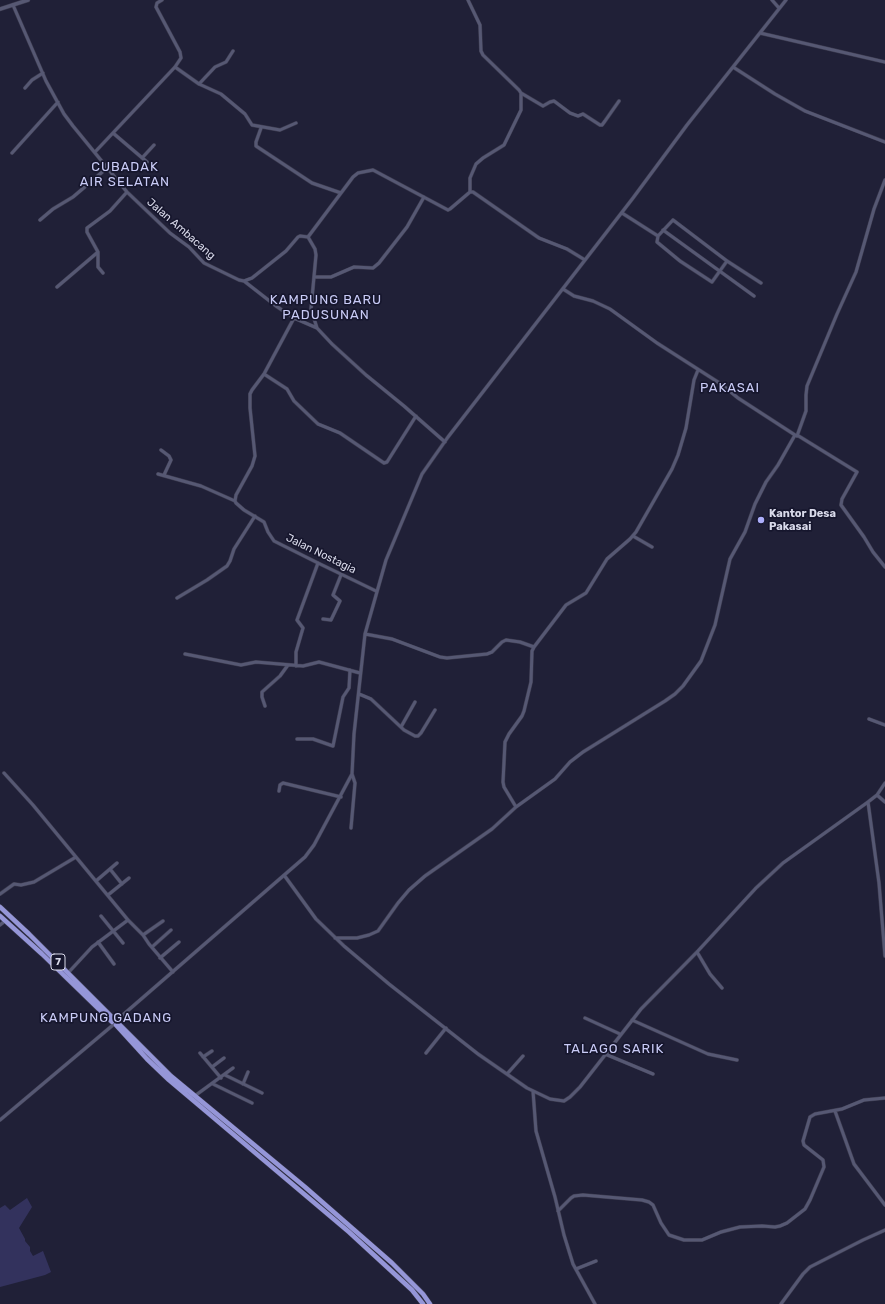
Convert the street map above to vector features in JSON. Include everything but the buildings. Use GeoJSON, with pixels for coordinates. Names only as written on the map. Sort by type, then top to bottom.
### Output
{"type":"FeatureCollection","features":[{"type":"Feature","properties":{"kind":"highway","name":"7"},"geometry":{"type":"LineString","coordinates":[[0,907],[29,934],[115,1022]]}},
{"type":"Feature","properties":{"kind":"highway","name":"7"},"geometry":{"type":"LineString","coordinates":[[0,916],[115,1022]]}},
{"type":"Feature","properties":{"kind":"highway"},"geometry":{"type":"LineString","coordinates":[[115,1022],[158,1070],[183,1088],[384,1264],[412,1290],[423,1304]]}},
{"type":"Feature","properties":{"kind":"highway"},"geometry":{"type":"LineString","coordinates":[[183,1088],[196,1095],[392,1263],[423,1294],[430,1304]]}},
{"type":"Feature","properties":{"kind":"highway"},"geometry":{"type":"LineString","coordinates":[[302,1192],[305,1188]]}},
{"type":"Feature","properties":{"kind":"street"},"geometry":{"type":"LineString","coordinates":[[0,9],[28,0]]}},
{"type":"Feature","properties":{"kind":"street"},"geometry":{"type":"LineString","coordinates":[[94,152],[113,134],[175,67],[181,58],[181,55],[157,11],[156,5],[162,0]]}},
{"type":"Feature","properties":{"kind":"street"},"geometry":{"type":"LineString","coordinates":[[468,0],[480,25],[480,44],[483,55],[521,93],[543,106],[546,106],[550,102],[554,101],[570,113],[578,116],[583,114],[600,125],[602,125],[619,101]]}},
{"type":"Feature","properties":{"kind":"street"},"geometry":{"type":"LineString","coordinates":[[772,0],[780,8]]}},
{"type":"Feature","properties":{"kind":"street"},"geometry":{"type":"LineString","coordinates":[[351,828],[355,784],[352,774],[354,734],[365,634],[376,591],[388,555],[422,474],[445,442],[622,213],[687,125],[786,0]]}},
{"type":"Feature","properties":{"kind":"street","name":"Jalan Ambacang"},"geometry":{"type":"LineString","coordinates":[[13,5],[43,73],[58,102],[73,126],[127,192],[170,233],[189,247],[204,263],[244,281],[294,318]]}},
{"type":"Feature","properties":{"kind":"street"},"geometry":{"type":"LineString","coordinates":[[760,32],[885,62]]}},
{"type":"Feature","properties":{"kind":"street"},"geometry":{"type":"LineString","coordinates":[[199,84],[215,67],[226,62],[233,51]]}},
{"type":"Feature","properties":{"kind":"street"},"geometry":{"type":"LineString","coordinates":[[175,67],[199,84],[217,92],[244,112],[252,125],[261,128],[280,130],[296,123]]}},
{"type":"Feature","properties":{"kind":"street"},"geometry":{"type":"LineString","coordinates":[[733,67],[805,111],[885,142]]}},
{"type":"Feature","properties":{"kind":"street"},"geometry":{"type":"LineString","coordinates":[[25,88],[32,80],[43,73]]}},
{"type":"Feature","properties":{"kind":"street"},"geometry":{"type":"LineString","coordinates":[[308,238],[340,193],[355,175],[373,170],[443,208],[450,209],[470,192],[470,178],[476,164],[505,143],[520,113],[521,93]]}},
{"type":"Feature","properties":{"kind":"street"},"geometry":{"type":"LineString","coordinates":[[12,153],[58,102]]}},
{"type":"Feature","properties":{"kind":"street"},"geometry":{"type":"LineString","coordinates":[[261,128],[256,146],[312,184],[340,193]]}},
{"type":"Feature","properties":{"kind":"street"},"geometry":{"type":"LineString","coordinates":[[113,134],[147,162]]}},
{"type":"Feature","properties":{"kind":"street"},"geometry":{"type":"LineString","coordinates":[[142,158],[154,145]]}},
{"type":"Feature","properties":{"kind":"street"},"geometry":{"type":"LineString","coordinates":[[40,220],[53,209],[71,199],[107,168]]}},
{"type":"Feature","properties":{"kind":"street"},"geometry":{"type":"LineString","coordinates":[[335,938],[357,938],[378,931],[398,902],[416,883],[492,829],[516,807],[555,779],[570,762],[583,752],[665,701],[683,686],[700,661],[715,625],[730,559],[746,532],[755,504],[766,482],[796,435],[806,411],[807,386],[856,272],[874,209],[885,180]]}},
{"type":"Feature","properties":{"kind":"street"},"geometry":{"type":"LineString","coordinates":[[103,273],[98,267],[98,252],[87,232],[87,228],[110,211],[127,192]]}},
{"type":"Feature","properties":{"kind":"street"},"geometry":{"type":"LineString","coordinates":[[470,192],[473,192],[539,238],[567,249],[585,260]]}},
{"type":"Feature","properties":{"kind":"street"},"geometry":{"type":"LineString","coordinates":[[314,277],[331,277],[354,267],[372,268],[379,263],[407,227],[424,197]]}},
{"type":"Feature","properties":{"kind":"street"},"geometry":{"type":"LineString","coordinates":[[622,213],[658,236]]}},
{"type":"Feature","properties":{"kind":"street"},"geometry":{"type":"LineString","coordinates":[[727,261],[712,282],[680,261],[656,242],[658,236],[673,220],[727,261],[761,283]]}},
{"type":"Feature","properties":{"kind":"street"},"geometry":{"type":"LineString","coordinates":[[663,230],[754,296]]}},
{"type":"Feature","properties":{"kind":"street"},"geometry":{"type":"LineString","coordinates":[[244,281],[252,278],[283,254],[298,237],[308,238],[315,248],[316,255],[311,309],[317,328]]}},
{"type":"Feature","properties":{"kind":"street"},"geometry":{"type":"LineString","coordinates":[[57,287],[98,252]]}},
{"type":"Feature","properties":{"kind":"street"},"geometry":{"type":"LineString","coordinates":[[563,289],[574,296],[593,301],[610,309],[657,343],[725,386],[738,398],[857,472],[842,499],[842,507],[885,567]]}},
{"type":"Feature","properties":{"kind":"street"},"geometry":{"type":"LineString","coordinates":[[235,501],[236,495],[253,462],[255,450],[250,408],[250,394],[264,374],[294,318],[317,328],[332,344],[445,442]]}},
{"type":"Feature","properties":{"kind":"street"},"geometry":{"type":"LineString","coordinates":[[516,807],[504,787],[503,782],[505,742],[524,711],[531,682],[531,661],[534,647],[566,605],[586,593],[607,559],[633,536],[678,455],[686,428],[694,380],[698,370]]}},
{"type":"Feature","properties":{"kind":"street"},"geometry":{"type":"LineString","coordinates":[[264,374],[287,389],[294,401],[318,424],[340,433],[384,464],[387,462],[416,416]]}},
{"type":"Feature","properties":{"kind":"street"},"geometry":{"type":"LineString","coordinates":[[161,450],[169,456],[171,460],[164,475]]}},
{"type":"Feature","properties":{"kind":"street","name":"Jalan Nostagia"},"geometry":{"type":"LineString","coordinates":[[158,474],[197,484],[235,501],[236,504],[244,510],[264,522],[274,541],[376,591]]}},
{"type":"Feature","properties":{"kind":"street"},"geometry":{"type":"LineString","coordinates":[[177,598],[227,566],[234,549],[255,516]]}},
{"type":"Feature","properties":{"kind":"street"},"geometry":{"type":"LineString","coordinates":[[633,536],[652,547]]}},
{"type":"Feature","properties":{"kind":"street"},"geometry":{"type":"LineString","coordinates":[[296,666],[296,652],[303,628],[297,620],[318,563]]}},
{"type":"Feature","properties":{"kind":"street"},"geometry":{"type":"LineString","coordinates":[[323,619],[331,620],[340,601],[333,595],[342,575]]}},
{"type":"Feature","properties":{"kind":"street"},"geometry":{"type":"LineString","coordinates":[[365,634],[399,641],[443,657],[487,654],[492,652],[506,640],[520,642],[534,647]]}},
{"type":"Feature","properties":{"kind":"street"},"geometry":{"type":"LineString","coordinates":[[185,654],[241,665],[256,662],[303,666],[319,662],[360,673]]}},
{"type":"Feature","properties":{"kind":"street"},"geometry":{"type":"LineString","coordinates":[[265,706],[262,692],[280,676],[288,665]]}},
{"type":"Feature","properties":{"kind":"street"},"geometry":{"type":"LineString","coordinates":[[297,739],[313,739],[333,746],[343,697],[349,688],[350,670]]}},
{"type":"Feature","properties":{"kind":"street"},"geometry":{"type":"LineString","coordinates":[[358,694],[367,697],[376,703],[400,727],[411,735],[418,736],[435,710]]}},
{"type":"Feature","properties":{"kind":"street"},"geometry":{"type":"LineString","coordinates":[[400,727],[415,702]]}},
{"type":"Feature","properties":{"kind":"street"},"geometry":{"type":"LineString","coordinates":[[869,718],[885,725]]}},
{"type":"Feature","properties":{"kind":"street"},"geometry":{"type":"LineString","coordinates":[[4,774],[33,805],[173,972]]}},
{"type":"Feature","properties":{"kind":"street"},"geometry":{"type":"LineString","coordinates":[[0,1120],[305,857],[314,845],[352,774]]}},
{"type":"Feature","properties":{"kind":"street"},"geometry":{"type":"LineString","coordinates":[[279,791],[280,784],[283,783],[341,797]]}},
{"type":"Feature","properties":{"kind":"street"},"geometry":{"type":"LineString","coordinates":[[284,875],[311,913],[335,938],[390,984],[491,1063],[532,1092],[550,1099],[561,1101],[566,1100],[580,1087],[632,1020],[756,888],[783,862],[868,802],[877,794],[885,783]]}},
{"type":"Feature","properties":{"kind":"street"},"geometry":{"type":"LineString","coordinates":[[877,794],[884,799]]}},
{"type":"Feature","properties":{"kind":"street"},"geometry":{"type":"LineString","coordinates":[[868,802],[885,956]]}},
{"type":"Feature","properties":{"kind":"street"},"geometry":{"type":"LineString","coordinates":[[0,894],[14,884],[21,885],[34,882],[76,856]]}},
{"type":"Feature","properties":{"kind":"street"},"geometry":{"type":"LineString","coordinates":[[96,881],[117,863]]}},
{"type":"Feature","properties":{"kind":"street"},"geometry":{"type":"LineString","coordinates":[[110,869],[122,884]]}},
{"type":"Feature","properties":{"kind":"street"},"geometry":{"type":"LineString","coordinates":[[108,896],[129,878]]}},
{"type":"Feature","properties":{"kind":"street"},"geometry":{"type":"LineString","coordinates":[[101,916],[114,930],[123,943]]}},
{"type":"Feature","properties":{"kind":"street"},"geometry":{"type":"LineString","coordinates":[[68,973],[92,947],[128,920]]}},
{"type":"Feature","properties":{"kind":"street"},"geometry":{"type":"LineString","coordinates":[[0,925],[5,921]]}},
{"type":"Feature","properties":{"kind":"street"},"geometry":{"type":"LineString","coordinates":[[143,935],[163,921]]}},
{"type":"Feature","properties":{"kind":"street"},"geometry":{"type":"LineString","coordinates":[[152,947],[171,930]]}},
{"type":"Feature","properties":{"kind":"street"},"geometry":{"type":"LineString","coordinates":[[98,942],[114,964]]}},
{"type":"Feature","properties":{"kind":"street"},"geometry":{"type":"LineString","coordinates":[[160,958],[180,942]]}},
{"type":"Feature","properties":{"kind":"street"},"geometry":{"type":"LineString","coordinates":[[697,952],[710,974],[722,988]]}},
{"type":"Feature","properties":{"kind":"street"},"geometry":{"type":"LineString","coordinates":[[585,1018],[620,1034]]}},
{"type":"Feature","properties":{"kind":"street"},"geometry":{"type":"LineString","coordinates":[[632,1020],[708,1054],[737,1060]]}},
{"type":"Feature","properties":{"kind":"street"},"geometry":{"type":"LineString","coordinates":[[426,1053],[446,1028]]}},
{"type":"Feature","properties":{"kind":"street"},"geometry":{"type":"LineString","coordinates":[[203,1057],[212,1051]]}},
{"type":"Feature","properties":{"kind":"street"},"geometry":{"type":"LineString","coordinates":[[200,1053],[221,1078]]}},
{"type":"Feature","properties":{"kind":"street"},"geometry":{"type":"LineString","coordinates":[[605,1054],[652,1074]]}},
{"type":"Feature","properties":{"kind":"street"},"geometry":{"type":"LineString","coordinates":[[508,1074],[523,1056]]}},
{"type":"Feature","properties":{"kind":"street"},"geometry":{"type":"LineString","coordinates":[[212,1067],[224,1058]]}},
{"type":"Feature","properties":{"kind":"street"},"geometry":{"type":"LineString","coordinates":[[196,1095],[233,1068]]}},
{"type":"Feature","properties":{"kind":"street"},"geometry":{"type":"LineString","coordinates":[[243,1084],[248,1072]]}},
{"type":"Feature","properties":{"kind":"street"},"geometry":{"type":"LineString","coordinates":[[225,1075],[262,1093]]}},
{"type":"Feature","properties":{"kind":"street"},"geometry":{"type":"LineString","coordinates":[[213,1084],[252,1103]]}},
{"type":"Feature","properties":{"kind":"street"},"geometry":{"type":"LineString","coordinates":[[532,1092],[536,1131],[566,1242],[576,1269],[595,1304]]}},
{"type":"Feature","properties":{"kind":"street"},"geometry":{"type":"LineString","coordinates":[[558,1211],[571,1198],[583,1194],[642,1200],[653,1205],[665,1231],[669,1235],[684,1240],[702,1240],[720,1232],[740,1227],[780,1226],[787,1223],[805,1209],[824,1167],[823,1160],[804,1144],[803,1141],[809,1120],[814,1114],[836,1111],[864,1100],[885,1098]]}},
{"type":"Feature","properties":{"kind":"street"},"geometry":{"type":"LineString","coordinates":[[836,1111],[854,1164],[885,1205]]}},
{"type":"Feature","properties":{"kind":"street"},"geometry":{"type":"LineString","coordinates":[[781,1304],[802,1274],[810,1267],[885,1230]]}},
{"type":"Feature","properties":{"kind":"street"},"geometry":{"type":"LineString","coordinates":[[576,1269],[596,1261]]}},
{"type":"Feature","properties":{"kind":"shaded area"},"geometry":{"type":"Polygon","coordinates":[[[27,1198],[32,1207],[19,1228],[25,1241],[30,1247],[30,1251],[33,1256],[43,1251],[51,1272],[0,1287],[0,1208],[5,1205],[10,1210],[27,1198]]]}},
{"type":"Feature","properties":{"kind":"place","name":"Kantor Desa Pakasai"},"geometry":{"type":"Point","coordinates":[761,520]}},
{"type":"Feature","properties":{"kind":"district","name":"CUBADAK AIR SELATAN"},"geometry":{"type":"Point","coordinates":[125,174]}},
{"type":"Feature","properties":{"kind":"district","name":"KAMPUNG BARU PADUSUNAN"},"geometry":{"type":"Point","coordinates":[326,308]}},
{"type":"Feature","properties":{"kind":"district","name":"PAKASAI"},"geometry":{"type":"Point","coordinates":[730,388]}},
{"type":"Feature","properties":{"kind":"district","name":"KAMPUNG GADANG"},"geometry":{"type":"Point","coordinates":[106,1018]}},
{"type":"Feature","properties":{"kind":"district","name":"TALAGO SARIK"},"geometry":{"type":"Point","coordinates":[614,1049]}}]}
